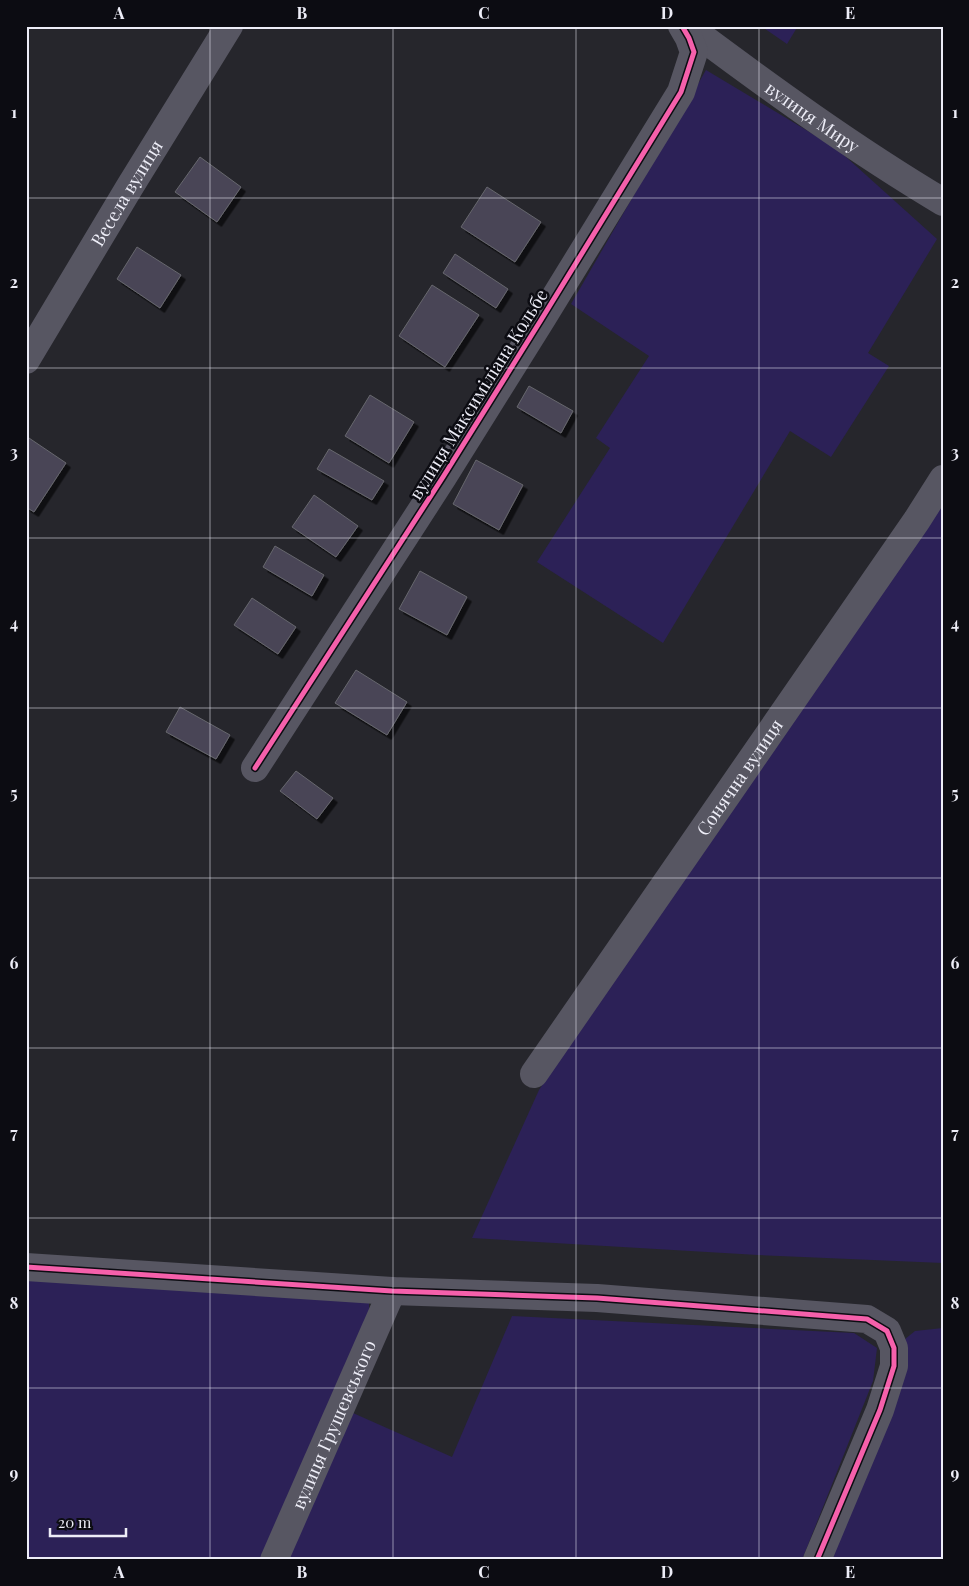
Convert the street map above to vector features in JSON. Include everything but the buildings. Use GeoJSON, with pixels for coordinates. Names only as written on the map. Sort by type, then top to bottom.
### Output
{"type":"FeatureCollection","features":[{"type":"Feature","properties":{"kind":"street","name":"Весела вулиця"},"geometry":{"type":"LineString","coordinates":[[26,360],[229,26]]}},
{"type":"Feature","properties":{"kind":"street","name":"вулиця Максиміліана Кольбе"},"geometry":{"type":"LineString","coordinates":[[255,768],[515,362],[681,92],[694,52],[690,38],[682,26]]}},
{"type":"Feature","properties":{"kind":"street","name":"вулиця Миру"},"geometry":{"type":"LineString","coordinates":[[687,26],[762,83],[906,180],[943,202]]}},
{"type":"Feature","properties":{"kind":"street","name":"Сонячна вулиця"},"geometry":{"type":"LineString","coordinates":[[534,1074],[917,520],[943,479]]}},
{"type":"Feature","properties":{"kind":"street"},"geometry":{"type":"LineString","coordinates":[[26,1267],[392,1290],[598,1298],[867,1319],[887,1331],[894,1348],[894,1366],[880,1410],[817,1560]]}},
{"type":"Feature","properties":{"kind":"street","name":"вулиця Грушевського"},"geometry":{"type":"LineString","coordinates":[[274,1560],[392,1290]]}},
{"type":"Feature","properties":{"kind":"shaded area"},"geometry":{"type":"Polygon","coordinates":[[[761,26],[798,26],[787,44],[761,26]]]}},
{"type":"Feature","properties":{"kind":"shaded area"},"geometry":{"type":"Polygon","coordinates":[[[706,70],[836,148],[937,239],[868,353],[889,366],[831,457],[790,431],[663,643],[537,562],[610,448],[596,438],[649,356],[571,304],[706,70]]]}},
{"type":"Feature","properties":{"kind":"shaded area"},"geometry":{"type":"Polygon","coordinates":[[[943,474],[943,1263],[758,1255],[472,1238],[539,1090],[943,474]]]}},
{"type":"Feature","properties":{"kind":"shaded area"},"geometry":{"type":"Polygon","coordinates":[[[26,1278],[369,1301],[369,1339],[335,1405],[452,1457],[512,1316],[854,1333],[877,1348],[873,1381],[802,1560],[26,1560],[26,1278]]]}},
{"type":"Feature","properties":{"kind":"shaded area"},"geometry":{"type":"Polygon","coordinates":[[[943,1328],[943,1560],[817,1560],[894,1348],[915,1331],[943,1328]]]}},
{"type":"Feature","properties":{"kind":"cycle path"},"geometry":{"type":"LineString","coordinates":[[255,768],[443,477],[681,92],[694,52],[682,26]]}},
{"type":"Feature","properties":{"kind":"cycle path"},"geometry":{"type":"LineString","coordinates":[[26,1267],[392,1291],[597,1298],[867,1319],[887,1331],[894,1348],[894,1366],[880,1410],[817,1560]]}}]}
